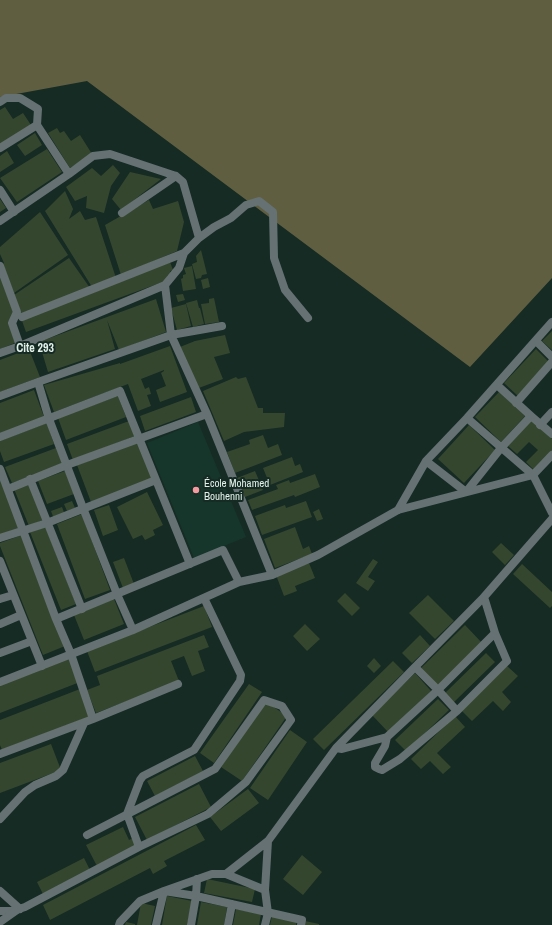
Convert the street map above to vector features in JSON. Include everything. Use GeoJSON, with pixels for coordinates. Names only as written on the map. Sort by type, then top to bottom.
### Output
{"type":"FeatureCollection","features":[{"type":"Feature","properties":{"kind":"street"},"geometry":{"type":"LineString","coordinates":[[0,102],[6,98],[20,98],[38,110],[37,125],[69,174]]}},
{"type":"Feature","properties":{"kind":"street"},"geometry":{"type":"LineString","coordinates":[[0,148],[37,125]]}},
{"type":"Feature","properties":{"kind":"street"},"geometry":{"type":"LineString","coordinates":[[0,221],[93,156],[110,154],[176,176],[183,182],[199,238]]}},
{"type":"Feature","properties":{"kind":"street"},"geometry":{"type":"LineString","coordinates":[[122,213],[176,176]]}},
{"type":"Feature","properties":{"kind":"street"},"geometry":{"type":"LineString","coordinates":[[0,190],[14,212]]}},
{"type":"Feature","properties":{"kind":"street"},"geometry":{"type":"LineString","coordinates":[[0,354],[165,285],[178,268],[184,253],[199,238],[214,227],[231,218],[246,205],[259,201],[273,212],[274,258],[285,290],[308,318]]}},
{"type":"Feature","properties":{"kind":"street"},"geometry":{"type":"LineString","coordinates":[[22,316],[184,253]]}},
{"type":"Feature","properties":{"kind":"street"},"geometry":{"type":"LineString","coordinates":[[0,266],[17,312],[12,323],[20,346]]}},
{"type":"Feature","properties":{"kind":"street"},"geometry":{"type":"LineString","coordinates":[[165,285],[172,335],[207,414],[272,575]]}},
{"type":"Feature","properties":{"kind":"street"},"geometry":{"type":"LineString","coordinates":[[398,510],[426,461],[497,385],[552,322]]}},
{"type":"Feature","properties":{"kind":"street"},"geometry":{"type":"LineString","coordinates":[[0,396],[172,335],[222,326]]}},
{"type":"Feature","properties":{"kind":"street"},"geometry":{"type":"LineString","coordinates":[[536,341],[552,357]]}},
{"type":"Feature","properties":{"kind":"street"},"geometry":{"type":"LineString","coordinates":[[516,403],[552,362]]}},
{"type":"Feature","properties":{"kind":"street"},"geometry":{"type":"LineString","coordinates":[[38,382],[49,419],[83,508],[133,630]]}},
{"type":"Feature","properties":{"kind":"street"},"geometry":{"type":"LineString","coordinates":[[497,385],[552,434]]}},
{"type":"Feature","properties":{"kind":"street"},"geometry":{"type":"LineString","coordinates":[[0,437],[120,391],[190,564]]}},
{"type":"Feature","properties":{"kind":"street"},"geometry":{"type":"LineString","coordinates":[[540,424],[552,412]]}},
{"type":"Feature","properties":{"kind":"street"},"geometry":{"type":"LineString","coordinates":[[8,489],[67,465],[207,414]]}},
{"type":"Feature","properties":{"kind":"street"},"geometry":{"type":"LineString","coordinates":[[466,492],[501,448],[530,416]]}},
{"type":"Feature","properties":{"kind":"street"},"geometry":{"type":"LineString","coordinates":[[467,418],[533,475],[552,513]]}},
{"type":"Feature","properties":{"kind":"street"},"geometry":{"type":"LineString","coordinates":[[0,682],[133,630],[240,582],[272,575],[318,556],[398,510],[533,475],[552,455]]}},
{"type":"Feature","properties":{"kind":"street"},"geometry":{"type":"LineString","coordinates":[[426,461],[466,492]]}},
{"type":"Feature","properties":{"kind":"street"},"geometry":{"type":"LineString","coordinates":[[0,469],[56,619],[71,654],[93,719]]}},
{"type":"Feature","properties":{"kind":"street"},"geometry":{"type":"LineString","coordinates":[[30,479],[82,608]]}},
{"type":"Feature","properties":{"kind":"street"},"geometry":{"type":"LineString","coordinates":[[0,538],[47,523],[156,480]]}},
{"type":"Feature","properties":{"kind":"street"},"geometry":{"type":"LineString","coordinates":[[226,874],[268,841],[336,748],[484,597],[552,519]]}},
{"type":"Feature","properties":{"kind":"street"},"geometry":{"type":"LineString","coordinates":[[56,619],[223,550],[240,582]]}},
{"type":"Feature","properties":{"kind":"street"},"geometry":{"type":"LineString","coordinates":[[0,561],[42,666]]}},
{"type":"Feature","properties":{"kind":"street"},"geometry":{"type":"LineString","coordinates":[[0,599],[13,595]]}},
{"type":"Feature","properties":{"kind":"street"},"geometry":{"type":"LineString","coordinates":[[387,737],[375,763],[375,767],[378,770],[382,770],[400,759],[457,711],[507,661],[496,634],[484,597]]}},
{"type":"Feature","properties":{"kind":"street"},"geometry":{"type":"LineString","coordinates":[[139,847],[127,814],[140,780],[144,776],[194,750],[240,681],[240,675],[204,598]]}},
{"type":"Feature","properties":{"kind":"street"},"geometry":{"type":"LineString","coordinates":[[0,624],[22,615]]}},
{"type":"Feature","properties":{"kind":"street"},"geometry":{"type":"LineString","coordinates":[[336,748],[342,749],[387,737],[496,634]]}},
{"type":"Feature","properties":{"kind":"street"},"geometry":{"type":"LineString","coordinates":[[0,653],[32,641]]}},
{"type":"Feature","properties":{"kind":"street"},"geometry":{"type":"LineString","coordinates":[[415,668],[457,711]]}},
{"type":"Feature","properties":{"kind":"street"},"geometry":{"type":"LineString","coordinates":[[0,754],[84,723],[178,684]]}},
{"type":"Feature","properties":{"kind":"street"},"geometry":{"type":"LineString","coordinates":[[0,922],[18,910],[139,847],[208,814],[246,782],[291,720],[282,706],[264,700],[215,769],[87,835]]}},
{"type":"Feature","properties":{"kind":"street"},"geometry":{"type":"LineString","coordinates":[[0,820],[25,792],[35,785],[56,776],[63,770],[84,723]]}},
{"type":"Feature","properties":{"kind":"street"},"geometry":{"type":"LineString","coordinates":[[265,925],[268,913],[265,890],[268,841]]}},
{"type":"Feature","properties":{"kind":"street"},"geometry":{"type":"LineString","coordinates":[[119,925],[120,922],[140,901],[212,874],[226,874],[265,890]]}},
{"type":"Feature","properties":{"kind":"street"},"geometry":{"type":"LineString","coordinates":[[191,925],[196,896],[197,879]]}},
{"type":"Feature","properties":{"kind":"street"},"geometry":{"type":"LineString","coordinates":[[0,891],[18,910]]}},
{"type":"Feature","properties":{"kind":"street"},"geometry":{"type":"LineString","coordinates":[[164,891],[196,896],[302,920],[301,925]]}},
{"type":"Feature","properties":{"kind":"street"},"geometry":{"type":"LineString","coordinates":[[156,925],[164,891]]}},
{"type":"Feature","properties":{"kind":"street"},"geometry":{"type":"LineString","coordinates":[[228,925],[232,904]]}},
{"type":"Feature","properties":{"kind":"street"},"geometry":{"type":"LineString","coordinates":[[0,911],[18,910]]}},
{"type":"Feature","properties":{"kind":"shaded area"},"geometry":{"type":"Polygon","coordinates":[[[0,0],[552,0],[552,278],[470,367],[87,81],[0,97],[0,0]]]}},
{"type":"Feature","properties":{"kind":"shaded area","name":"École Mohamed Bouhenni"},"geometry":{"type":"Polygon","coordinates":[[[198,422],[246,537],[194,558],[147,443],[198,422]]]}},
{"type":"Feature","properties":{"kind":"building"},"geometry":{"type":"Polygon","coordinates":[[[5,107],[13,119],[23,113],[31,125],[0,144],[0,110],[5,107]]]}},
{"type":"Feature","properties":{"kind":"building"},"geometry":{"type":"Polygon","coordinates":[[[57,128],[60,133],[64,131],[71,141],[80,135],[92,154],[70,168],[48,133],[57,128]]]}},
{"type":"Feature","properties":{"kind":"building"},"geometry":{"type":"Polygon","coordinates":[[[35,133],[42,145],[25,156],[17,145],[35,133]]]}},
{"type":"Feature","properties":{"kind":"building"},"geometry":{"type":"Polygon","coordinates":[[[47,149],[62,172],[17,202],[0,178],[47,149]]]}},
{"type":"Feature","properties":{"kind":"building"},"geometry":{"type":"Polygon","coordinates":[[[7,151],[14,163],[0,172],[0,156],[7,151]]]}},
{"type":"Feature","properties":{"kind":"building"},"geometry":{"type":"Polygon","coordinates":[[[113,165],[120,173],[111,186],[104,213],[86,208],[87,196],[75,201],[66,187],[92,168],[101,176],[113,165]]]}},
{"type":"Feature","properties":{"kind":"building"},"geometry":{"type":"Polygon","coordinates":[[[130,172],[161,179],[121,210],[112,199],[130,172]]]}},
{"type":"Feature","properties":{"kind":"building"},"geometry":{"type":"Polygon","coordinates":[[[65,191],[73,209],[69,219],[80,211],[85,220],[96,217],[116,278],[92,287],[45,211],[65,191]]]}},
{"type":"Feature","properties":{"kind":"building"},"geometry":{"type":"Polygon","coordinates":[[[0,199],[6,208],[0,212],[0,199]]]}},
{"type":"Feature","properties":{"kind":"building"},"geometry":{"type":"Polygon","coordinates":[[[149,200],[153,209],[178,201],[184,222],[177,251],[121,275],[105,225],[149,200]]]}},
{"type":"Feature","properties":{"kind":"building"},"geometry":{"type":"Polygon","coordinates":[[[40,212],[68,255],[14,293],[1,265],[4,263],[0,254],[0,247],[40,212]]]}},
{"type":"Feature","properties":{"kind":"building"},"geometry":{"type":"Polygon","coordinates":[[[201,250],[207,274],[196,279],[192,264],[197,262],[196,256],[201,250]]]}},
{"type":"Feature","properties":{"kind":"building"},"geometry":{"type":"Polygon","coordinates":[[[69,258],[90,288],[22,315],[14,295],[69,258]]]}},
{"type":"Feature","properties":{"kind":"building"},"geometry":{"type":"Polygon","coordinates":[[[170,262],[173,270],[170,271],[171,274],[167,276],[168,280],[26,332],[21,318],[170,262]]]}},
{"type":"Feature","properties":{"kind":"building"},"geometry":{"type":"Polygon","coordinates":[[[192,266],[196,289],[183,291],[181,279],[183,278],[183,275],[186,274],[184,268],[192,266]]]}},
{"type":"Feature","properties":{"kind":"building"},"geometry":{"type":"Polygon","coordinates":[[[0,271],[14,314],[8,322],[17,342],[0,349],[0,271]]]}},
{"type":"Feature","properties":{"kind":"building"},"geometry":{"type":"Polygon","coordinates":[[[208,278],[210,287],[203,289],[201,280],[208,278]]]}},
{"type":"Feature","properties":{"kind":"building"},"geometry":{"type":"Polygon","coordinates":[[[183,294],[185,300],[178,302],[176,295],[183,294]]]}},
{"type":"Feature","properties":{"kind":"building"},"geometry":{"type":"Polygon","coordinates":[[[214,298],[219,322],[205,324],[201,304],[209,303],[209,299],[214,298]]]}},
{"type":"Feature","properties":{"kind":"building"},"geometry":{"type":"Polygon","coordinates":[[[156,299],[166,332],[119,350],[107,320],[115,349],[48,372],[39,342],[156,299]]]}},
{"type":"Feature","properties":{"kind":"building"},"geometry":{"type":"Polygon","coordinates":[[[197,300],[204,324],[193,327],[186,303],[197,300]]]}},
{"type":"Feature","properties":{"kind":"building"},"geometry":{"type":"Polygon","coordinates":[[[186,304],[191,326],[177,330],[171,308],[186,304]]]}},
{"type":"Feature","properties":{"kind":"building"},"geometry":{"type":"Polygon","coordinates":[[[552,331],[552,350],[542,341],[552,331]]]}},
{"type":"Feature","properties":{"kind":"building"},"geometry":{"type":"Polygon","coordinates":[[[225,335],[230,353],[214,357],[223,379],[196,389],[180,347],[195,341],[225,335]]]}},
{"type":"Feature","properties":{"kind":"building"},"geometry":{"type":"Polygon","coordinates":[[[170,346],[187,392],[160,402],[156,390],[166,386],[161,373],[164,370],[141,379],[145,389],[149,387],[151,394],[147,395],[151,406],[138,411],[128,384],[54,412],[44,385],[120,364],[170,346]]]}},
{"type":"Feature","properties":{"kind":"building"},"geometry":{"type":"Polygon","coordinates":[[[29,349],[40,377],[0,392],[0,360],[29,349]]]}},
{"type":"Feature","properties":{"kind":"building"},"geometry":{"type":"Polygon","coordinates":[[[536,349],[549,362],[518,396],[504,383],[536,349]]]}},
{"type":"Feature","properties":{"kind":"building"},"geometry":{"type":"Polygon","coordinates":[[[236,377],[238,379],[246,377],[258,408],[263,408],[263,413],[285,413],[284,427],[244,432],[224,441],[203,391],[236,377]]]}},
{"type":"Feature","properties":{"kind":"building"},"geometry":{"type":"Polygon","coordinates":[[[34,390],[44,417],[0,434],[0,403],[34,390]]]}},
{"type":"Feature","properties":{"kind":"building"},"geometry":{"type":"Polygon","coordinates":[[[499,392],[525,416],[501,442],[475,417],[499,392]]]}},
{"type":"Feature","properties":{"kind":"building"},"geometry":{"type":"Polygon","coordinates":[[[118,396],[126,417],[66,440],[58,418],[118,396]]]}},
{"type":"Feature","properties":{"kind":"building"},"geometry":{"type":"Polygon","coordinates":[[[191,397],[196,412],[145,431],[140,416],[191,397]]]}},
{"type":"Feature","properties":{"kind":"building"},"geometry":{"type":"Polygon","coordinates":[[[532,420],[552,439],[552,451],[534,470],[526,462],[538,450],[529,442],[517,454],[508,446],[532,420]]]}},
{"type":"Feature","properties":{"kind":"building"},"geometry":{"type":"Polygon","coordinates":[[[129,421],[135,436],[73,460],[67,444],[129,421]]]}},
{"type":"Feature","properties":{"kind":"building"},"geometry":{"type":"Polygon","coordinates":[[[47,423],[54,444],[4,462],[0,451],[0,441],[47,423]]]}},
{"type":"Feature","properties":{"kind":"building"},"geometry":{"type":"Polygon","coordinates":[[[469,425],[495,450],[464,483],[438,459],[469,425]]]}},
{"type":"Feature","properties":{"kind":"building"},"geometry":{"type":"Polygon","coordinates":[[[263,435],[268,448],[278,444],[282,455],[235,473],[227,452],[250,444],[249,440],[263,435]]]}},
{"type":"Feature","properties":{"kind":"building"},"geometry":{"type":"Polygon","coordinates":[[[139,442],[153,479],[91,502],[77,465],[139,442]]]}},
{"type":"Feature","properties":{"kind":"building"},"geometry":{"type":"Polygon","coordinates":[[[56,448],[63,464],[12,483],[5,467],[56,448]]]}},
{"type":"Feature","properties":{"kind":"building"},"geometry":{"type":"Polygon","coordinates":[[[292,457],[295,466],[300,464],[303,472],[270,485],[263,468],[292,457]]]}},
{"type":"Feature","properties":{"kind":"building"},"geometry":{"type":"Polygon","coordinates":[[[65,471],[74,494],[47,504],[38,481],[65,471]]]}},
{"type":"Feature","properties":{"kind":"building"},"geometry":{"type":"Polygon","coordinates":[[[255,471],[263,490],[245,497],[237,478],[255,471]]]}},
{"type":"Feature","properties":{"kind":"building"},"geometry":{"type":"Polygon","coordinates":[[[315,474],[320,487],[295,497],[294,495],[252,510],[248,500],[278,489],[276,485],[289,480],[290,483],[315,474]]]}},
{"type":"Feature","properties":{"kind":"building"},"geometry":{"type":"Polygon","coordinates":[[[0,479],[20,529],[0,537],[0,479]]]}},
{"type":"Feature","properties":{"kind":"building"},"geometry":{"type":"Polygon","coordinates":[[[28,483],[43,520],[29,526],[14,489],[28,483]]]}},
{"type":"Feature","properties":{"kind":"building"},"geometry":{"type":"Polygon","coordinates":[[[147,492],[163,525],[153,530],[155,535],[145,540],[142,535],[133,539],[117,507],[147,492]]]}},
{"type":"Feature","properties":{"kind":"building"},"geometry":{"type":"Polygon","coordinates":[[[72,501],[75,508],[67,511],[64,504],[72,501]]]}},
{"type":"Feature","properties":{"kind":"building"},"geometry":{"type":"Polygon","coordinates":[[[306,501],[312,517],[262,535],[255,516],[285,505],[286,508],[306,501]]]}},
{"type":"Feature","properties":{"kind":"building"},"geometry":{"type":"Polygon","coordinates":[[[109,505],[118,530],[103,536],[94,510],[109,505]]]}},
{"type":"Feature","properties":{"kind":"building"},"geometry":{"type":"Polygon","coordinates":[[[62,507],[65,515],[54,519],[51,511],[62,507]]]}},
{"type":"Feature","properties":{"kind":"building"},"geometry":{"type":"Polygon","coordinates":[[[319,509],[323,519],[317,521],[313,512],[319,509]]]}},
{"type":"Feature","properties":{"kind":"building"},"geometry":{"type":"Polygon","coordinates":[[[82,514],[110,590],[85,599],[57,524],[82,514]]]}},
{"type":"Feature","properties":{"kind":"building"},"geometry":{"type":"Polygon","coordinates":[[[45,526],[76,604],[61,610],[30,532],[45,526]]]}},
{"type":"Feature","properties":{"kind":"building"},"geometry":{"type":"Polygon","coordinates":[[[295,527],[303,549],[309,546],[312,554],[275,568],[264,539],[295,527]]]}},
{"type":"Feature","properties":{"kind":"building"},"geometry":{"type":"Polygon","coordinates":[[[22,535],[65,646],[43,655],[0,546],[0,543],[22,535]]]}},
{"type":"Feature","properties":{"kind":"building"},"geometry":{"type":"Polygon","coordinates":[[[501,543],[514,555],[505,565],[492,552],[501,543]]]}},
{"type":"Feature","properties":{"kind":"building"},"geometry":{"type":"Polygon","coordinates":[[[124,558],[134,584],[123,588],[113,562],[124,558]]]}},
{"type":"Feature","properties":{"kind":"building"},"geometry":{"type":"Polygon","coordinates":[[[373,559],[378,562],[368,577],[375,581],[368,591],[356,583],[373,559]]]}},
{"type":"Feature","properties":{"kind":"building"},"geometry":{"type":"Polygon","coordinates":[[[309,563],[315,578],[295,586],[297,591],[284,596],[276,575],[309,563]]]}},
{"type":"Feature","properties":{"kind":"building"},"geometry":{"type":"Polygon","coordinates":[[[522,564],[552,592],[552,606],[550,608],[513,574],[522,564]]]}},
{"type":"Feature","properties":{"kind":"building"},"geometry":{"type":"Polygon","coordinates":[[[345,593],[360,608],[352,616],[337,601],[345,593]]]}},
{"type":"Feature","properties":{"kind":"building"},"geometry":{"type":"Polygon","coordinates":[[[428,595],[454,621],[435,639],[409,613],[428,595]]]}},
{"type":"Feature","properties":{"kind":"building"},"geometry":{"type":"Polygon","coordinates":[[[114,599],[124,624],[84,640],[74,615],[114,599]]]}},
{"type":"Feature","properties":{"kind":"building"},"geometry":{"type":"Polygon","coordinates":[[[204,606],[212,627],[95,672],[87,651],[204,606]]]}},
{"type":"Feature","properties":{"kind":"building"},"geometry":{"type":"Polygon","coordinates":[[[305,624],[320,639],[307,651],[293,636],[305,624]]]}},
{"type":"Feature","properties":{"kind":"building"},"geometry":{"type":"Polygon","coordinates":[[[465,625],[483,644],[438,687],[420,669],[465,625]]]}},
{"type":"Feature","properties":{"kind":"building"},"geometry":{"type":"Polygon","coordinates":[[[204,635],[209,647],[198,651],[205,671],[192,676],[184,656],[171,661],[179,681],[96,713],[87,690],[100,685],[97,676],[204,635]]]}},
{"type":"Feature","properties":{"kind":"building"},"geometry":{"type":"Polygon","coordinates":[[[420,635],[430,646],[412,663],[402,653],[420,635]]]}},
{"type":"Feature","properties":{"kind":"building"},"geometry":{"type":"Polygon","coordinates":[[[486,653],[495,662],[453,703],[444,694],[486,653]]]}},
{"type":"Feature","properties":{"kind":"building"},"geometry":{"type":"Polygon","coordinates":[[[70,658],[80,682],[0,713],[0,685],[70,658]]]}},
{"type":"Feature","properties":{"kind":"building"},"geometry":{"type":"Polygon","coordinates":[[[374,658],[381,666],[374,673],[367,666],[374,658]]]}},
{"type":"Feature","properties":{"kind":"building"},"geometry":{"type":"Polygon","coordinates":[[[393,661],[404,672],[324,750],[313,739],[393,661]]]}},
{"type":"Feature","properties":{"kind":"building"},"geometry":{"type":"Polygon","coordinates":[[[507,666],[518,676],[502,692],[511,702],[503,711],[493,701],[472,721],[461,710],[507,666]]]}},
{"type":"Feature","properties":{"kind":"building"},"geometry":{"type":"Polygon","coordinates":[[[415,673],[431,691],[389,733],[372,715],[415,673]]]}},
{"type":"Feature","properties":{"kind":"building"},"geometry":{"type":"Polygon","coordinates":[[[249,684],[262,692],[214,763],[200,753],[249,684]]]}},
{"type":"Feature","properties":{"kind":"building"},"geometry":{"type":"Polygon","coordinates":[[[80,689],[91,716],[2,750],[0,745],[0,720],[80,689]]]}},
{"type":"Feature","properties":{"kind":"building"},"geometry":{"type":"Polygon","coordinates":[[[438,699],[449,710],[406,751],[395,740],[438,699]]]}},
{"type":"Feature","properties":{"kind":"building"},"geometry":{"type":"Polygon","coordinates":[[[266,702],[287,716],[242,781],[221,767],[266,702]]]}},
{"type":"Feature","properties":{"kind":"building"},"geometry":{"type":"Polygon","coordinates":[[[455,716],[465,727],[437,753],[451,767],[443,774],[430,761],[421,769],[411,759],[455,716]]]}},
{"type":"Feature","properties":{"kind":"building"},"geometry":{"type":"Polygon","coordinates":[[[290,730],[307,742],[268,800],[250,788],[290,730]]]}},
{"type":"Feature","properties":{"kind":"building"},"geometry":{"type":"Polygon","coordinates":[[[51,744],[61,770],[0,793],[0,763],[51,744]]]}},
{"type":"Feature","properties":{"kind":"building"},"geometry":{"type":"Polygon","coordinates":[[[195,756],[203,771],[155,796],[147,781],[195,756]]]}},
{"type":"Feature","properties":{"kind":"building"},"geometry":{"type":"Polygon","coordinates":[[[199,784],[211,807],[147,840],[135,817],[199,784]]]}},
{"type":"Feature","properties":{"kind":"building"},"geometry":{"type":"Polygon","coordinates":[[[248,789],[259,803],[221,831],[210,817],[248,789]]]}},
{"type":"Feature","properties":{"kind":"building"},"geometry":{"type":"Polygon","coordinates":[[[196,825],[205,840],[164,861],[167,866],[153,874],[150,868],[50,920],[43,905],[196,825]]]}},
{"type":"Feature","properties":{"kind":"building"},"geometry":{"type":"Polygon","coordinates":[[[123,827],[129,840],[133,838],[137,845],[97,866],[86,845],[123,827]]]}},
{"type":"Feature","properties":{"kind":"building"},"geometry":{"type":"Polygon","coordinates":[[[302,855],[322,872],[303,895],[283,879],[302,855]]]}},
{"type":"Feature","properties":{"kind":"building"},"geometry":{"type":"Polygon","coordinates":[[[84,858],[90,870],[43,894],[37,882],[84,858]]]}},
{"type":"Feature","properties":{"kind":"building"},"geometry":{"type":"Polygon","coordinates":[[[207,879],[255,889],[252,902],[204,893],[207,879]]]}},
{"type":"Feature","properties":{"kind":"building"},"geometry":{"type":"Polygon","coordinates":[[[167,896],[192,901],[187,925],[162,925],[167,896]]]}},
{"type":"Feature","properties":{"kind":"building"},"geometry":{"type":"Polygon","coordinates":[[[201,902],[227,907],[224,925],[197,925],[201,902]]]}},
{"type":"Feature","properties":{"kind":"building"},"geometry":{"type":"Polygon","coordinates":[[[141,903],[155,906],[151,925],[137,925],[141,903]]]}},
{"type":"Feature","properties":{"kind":"building"},"geometry":{"type":"Polygon","coordinates":[[[236,909],[261,914],[259,925],[233,925],[236,909]]]}},
{"type":"Feature","properties":{"kind":"building"},"geometry":{"type":"Polygon","coordinates":[[[272,916],[297,921],[296,925],[270,925],[272,916]]]}},
{"type":"Feature","properties":{"kind":"building"},"geometry":{"type":"Polygon","coordinates":[[[305,921],[319,924],[319,925],[305,925],[305,921]]]}},
{"type":"Feature","properties":{"kind":"building"},"geometry":{"type":"Polygon","coordinates":[[[126,922],[135,924],[135,925],[125,925],[126,922]]]}},
{"type":"Feature","properties":{"kind":"place","name":"École Mohamed Bouhenni"},"geometry":{"type":"Point","coordinates":[196,490]}},
{"type":"Feature","properties":{"kind":"district","name":"Cite 293"},"geometry":{"type":"Point","coordinates":[35,349]}}]}
